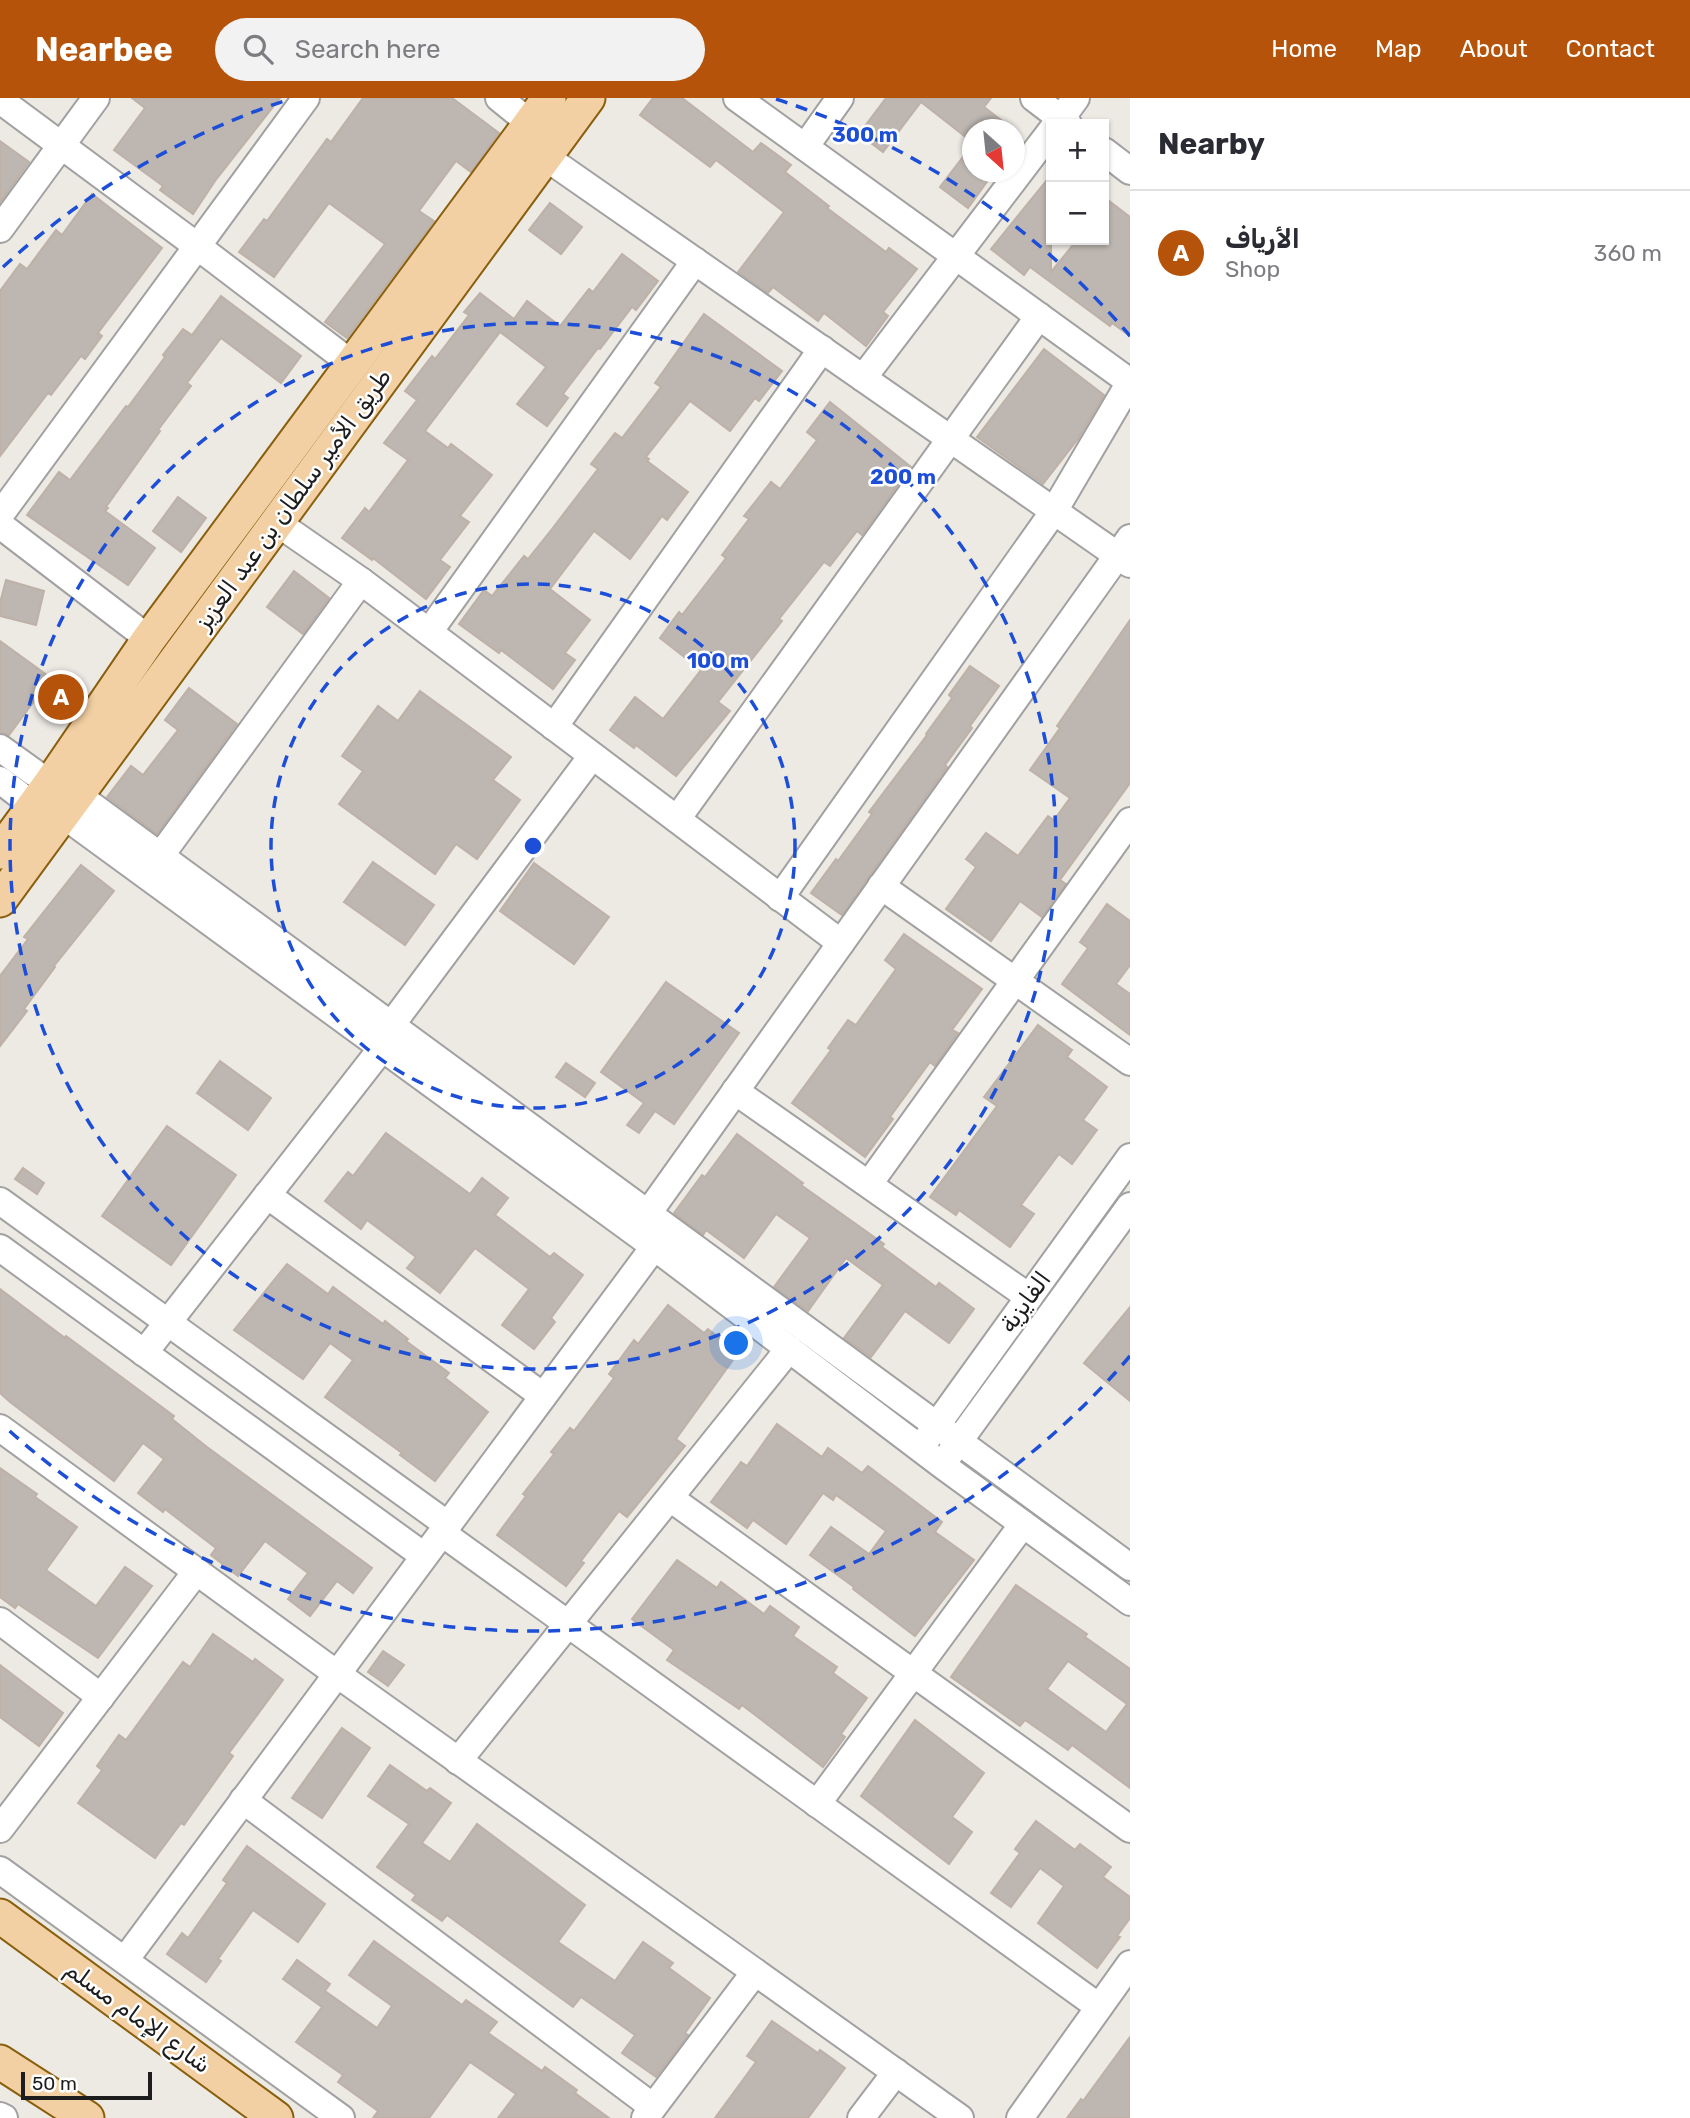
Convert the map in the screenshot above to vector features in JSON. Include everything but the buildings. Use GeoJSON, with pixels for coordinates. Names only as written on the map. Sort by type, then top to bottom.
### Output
{"type":"FeatureCollection","features":[{"type":"Feature","properties":{"kind":"main road","name":"طريق الأمير سلطان بن عبد العزيز"},"geometry":{"type":"LineString","coordinates":[[0,852],[55,800],[276,522],[588,98]]}},
{"type":"Feature","properties":{"kind":"main road","name":"طريق الأمير سلطان بن عبد العزيز"},"geometry":{"type":"LineString","coordinates":[[0,900],[149,639],[540,111]]}},
{"type":"Feature","properties":{"kind":"main road","name":"شارع الإمام مسلم"},"geometry":{"type":"LineString","coordinates":[[0,1916],[276,2118]]}},
{"type":"Feature","properties":{"kind":"main road"},"geometry":{"type":"LineString","coordinates":[[0,2062],[86,2118]]}},
{"type":"Feature","properties":{"kind":"street"},"geometry":{"type":"LineString","coordinates":[[0,229],[96,98]]}},
{"type":"Feature","properties":{"kind":"street"},"geometry":{"type":"LineString","coordinates":[[0,515],[306,98]]}},
{"type":"Feature","properties":{"kind":"street"},"geometry":{"type":"LineString","coordinates":[[499,98],[540,111]]}},
{"type":"Feature","properties":{"kind":"street"},"geometry":{"type":"LineString","coordinates":[[737,98],[1130,382],[1054,511],[780,898]]}},
{"type":"Feature","properties":{"kind":"street"},"geometry":{"type":"LineString","coordinates":[[805,146],[840,98]]}},
{"type":"Feature","properties":{"kind":"street"},"geometry":{"type":"LineString","coordinates":[[1034,98],[1063,119]]}},
{"type":"Feature","properties":{"kind":"street"},"geometry":{"type":"LineString","coordinates":[[0,100],[352,364]]}},
{"type":"Feature","properties":{"kind":"street"},"geometry":{"type":"LineString","coordinates":[[863,378],[955,255],[1046,140]]}},
{"type":"Feature","properties":{"kind":"street"},"geometry":{"type":"LineString","coordinates":[[1109,155],[1130,170]]}},
{"type":"Feature","properties":{"kind":"street"},"geometry":{"type":"LineString","coordinates":[[544,156],[1054,511],[1126,552],[881,886],[649,1212]]}},
{"type":"Feature","properties":{"kind":"street"},"geometry":{"type":"LineString","coordinates":[[429,632],[695,261]]}},
{"type":"Feature","properties":{"kind":"street"},"geometry":{"type":"LineString","coordinates":[[677,819],[1039,316]]}},
{"type":"Feature","properties":{"kind":"street"},"geometry":{"type":"LineString","coordinates":[[555,727],[822,349]]}},
{"type":"Feature","properties":{"kind":"street"},"geometry":{"type":"LineString","coordinates":[[276,522],[361,581],[841,943]]}},
{"type":"Feature","properties":{"kind":"street"},"geometry":{"type":"LineString","coordinates":[[0,525],[149,639]]}},
{"type":"Feature","properties":{"kind":"street"},"geometry":{"type":"LineString","coordinates":[[161,855],[361,581]]}},
{"type":"Feature","properties":{"kind":"street"},"geometry":{"type":"LineString","coordinates":[[0,748],[55,800],[387,1036],[649,1212],[1130,1567]]}},
{"type":"Feature","properties":{"kind":"street"},"geometry":{"type":"LineString","coordinates":[[144,1353],[387,1036],[592,756]]}},
{"type":"Feature","properties":{"kind":"street"},"geometry":{"type":"LineString","coordinates":[[0,780],[55,800],[161,855],[654,1247],[942,1465],[1130,1602]]}},
{"type":"Feature","properties":{"kind":"street"},"geometry":{"type":"LineString","coordinates":[[869,1184],[1130,821]]}},
{"type":"Feature","properties":{"kind":"street"},"geometry":{"type":"LineString","coordinates":[[881,886],[1130,1062]]}},
{"type":"Feature","properties":{"kind":"street"},"geometry":{"type":"LineString","coordinates":[[735,1091],[1029,1297]]}},
{"type":"Feature","properties":{"kind":"street","name":"الفايزية"},"geometry":{"type":"LineString","coordinates":[[921,1447],[1130,1157]]}},
{"type":"Feature","properties":{"kind":"street"},"geometry":{"type":"LineString","coordinates":[[267,1195],[543,1396]]}},
{"type":"Feature","properties":{"kind":"street"},"geometry":{"type":"LineString","coordinates":[[0,1201],[167,1322],[569,1624],[1099,2007]]}},
{"type":"Feature","properties":{"kind":"street","name":"الفايزية"},"geometry":{"type":"LineString","coordinates":[[942,1465],[1130,1206]]}},
{"type":"Feature","properties":{"kind":"street"},"geometry":{"type":"LineString","coordinates":[[125,1960],[654,1247]]}},
{"type":"Feature","properties":{"kind":"street"},"geometry":{"type":"LineString","coordinates":[[0,1248],[424,1556]]}},
{"type":"Feature","properties":{"kind":"street"},"geometry":{"type":"LineString","coordinates":[[457,1760],[789,1349]]}},
{"type":"Feature","properties":{"kind":"street"},"geometry":{"type":"LineString","coordinates":[[1,1432],[960,2118]]}},
{"type":"Feature","properties":{"kind":"street"},"geometry":{"type":"LineString","coordinates":[[670,1498],[1130,1829]]}},
{"type":"Feature","properties":{"kind":"street"},"geometry":{"type":"LineString","coordinates":[[817,1804],[1023,1524]]}},
{"type":"Feature","properties":{"kind":"street"},"geometry":{"type":"LineString","coordinates":[[0,1829],[196,1572]]}},
{"type":"Feature","properties":{"kind":"street"},"geometry":{"type":"LineString","coordinates":[[0,1621],[101,1697]]}},
{"type":"Feature","properties":{"kind":"street"},"geometry":{"type":"LineString","coordinates":[[243,1800],[649,2113],[755,1972]]}},
{"type":"Feature","properties":{"kind":"street"},"geometry":{"type":"LineString","coordinates":[[0,1870],[341,2118]]}},
{"type":"Feature","properties":{"kind":"street"},"geometry":{"type":"LineString","coordinates":[[1020,2118],[1130,1965]]}},
{"type":"Feature","properties":{"kind":"street"},"geometry":{"type":"LineString","coordinates":[[861,2118],[896,2073]]}},
{"type":"Feature","properties":{"kind":"place","name":"الأرياف"},"geometry":{"type":"Point","coordinates":[61,697]}}]}
